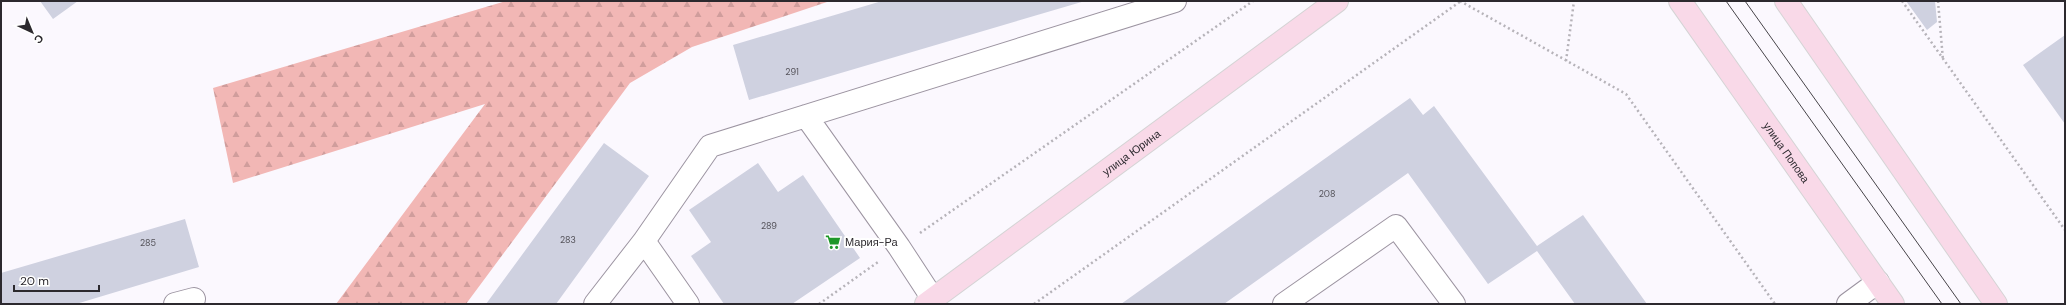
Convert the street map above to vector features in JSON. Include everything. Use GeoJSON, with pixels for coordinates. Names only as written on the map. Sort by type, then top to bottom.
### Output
{"type":"FeatureCollection","features":[{"type":"Feature","properties":{"kind":"main road","name":"улица Юрина"},"geometry":{"type":"LineString","coordinates":[[930,302],[1336,1]]}},
{"type":"Feature","properties":{"kind":"main road","name":"улица Попова"},"geometry":{"type":"LineString","coordinates":[[1680,1],[1894,304]]}},
{"type":"Feature","properties":{"kind":"main road"},"geometry":{"type":"LineString","coordinates":[[1786,1],[1996,304]]}},
{"type":"Feature","properties":{"kind":"lane"},"geometry":{"type":"LineString","coordinates":[[595,304],[644,241],[710,146],[1175,1]]}},
{"type":"Feature","properties":{"kind":"lane"},"geometry":{"type":"LineString","coordinates":[[806,116],[899,247],[930,302]]}},
{"type":"Feature","properties":{"kind":"lane"},"geometry":{"type":"LineString","coordinates":[[1284,304],[1396,226],[1454,304]]}},
{"type":"Feature","properties":{"kind":"lane"},"geometry":{"type":"LineString","coordinates":[[644,241],[688,304]]}},
{"type":"Feature","properties":{"kind":"lane"},"geometry":{"type":"LineString","coordinates":[[1848,304],[1878,282]]}},
{"type":"Feature","properties":{"kind":"path"},"geometry":{"type":"LineString","coordinates":[[819,304],[1253,1]]}},
{"type":"Feature","properties":{"kind":"path"},"geometry":{"type":"LineString","coordinates":[[1034,304],[1460,1],[1626,94],[1775,304]]}},
{"type":"Feature","properties":{"kind":"path"},"geometry":{"type":"LineString","coordinates":[[1566,61],[1574,1]]}},
{"type":"Feature","properties":{"kind":"path"},"geometry":{"type":"LineString","coordinates":[[1902,1],[2065,230]]}},
{"type":"Feature","properties":{"kind":"path"},"geometry":{"type":"LineString","coordinates":[[1938,1],[1943,60]]}},
{"type":"Feature","properties":{"kind":"green space"},"geometry":{"type":"Polygon","coordinates":[[[506,1],[830,1],[692,47],[630,83],[466,304],[336,304],[485,104],[233,183],[213,88],[506,1]]]}},
{"type":"Feature","properties":{"kind":"building"},"geometry":{"type":"Polygon","coordinates":[[[40,1],[78,1],[53,19],[40,1]]]}},
{"type":"Feature","properties":{"kind":"building"},"geometry":{"type":"Polygon","coordinates":[[[882,1],[1085,1],[749,100],[733,45],[882,1]]]}},
{"type":"Feature","properties":{"kind":"building"},"geometry":{"type":"Polygon","coordinates":[[[1906,1],[1935,1],[1937,22],[1927,30],[1906,1]]]}},
{"type":"Feature","properties":{"kind":"building"},"geometry":{"type":"Polygon","coordinates":[[[2065,35],[2065,124],[2023,65],[2065,35]]]}},
{"type":"Feature","properties":{"kind":"building"},"geometry":{"type":"Polygon","coordinates":[[[1410,98],[1423,115],[1434,106],[1537,246],[1583,215],[1647,304],[1575,304],[1537,251],[1488,284],[1408,173],[1224,304],[1121,304],[1410,98]]]}},
{"type":"Feature","properties":{"kind":"building"},"geometry":{"type":"Polygon","coordinates":[[[604,143],[649,176],[556,304],[486,304],[604,143]]]}},
{"type":"Feature","properties":{"kind":"building"},"geometry":{"type":"Polygon","coordinates":[[[758,163],[778,192],[803,175],[860,258],[792,304],[724,304],[691,256],[711,242],[689,210],[758,163]]]}},
{"type":"Feature","properties":{"kind":"building"},"geometry":{"type":"Polygon","coordinates":[[[185,219],[199,267],[76,304],[1,304],[1,273],[185,219]]]}},
{"type":"Feature","properties":{"kind":"tram line"},"geometry":{"type":"LineString","coordinates":[[1726,1],[1942,304]]}},
{"type":"Feature","properties":{"kind":"tram line"},"geometry":{"type":"LineString","coordinates":[[1745,1],[1961,304]]}},
{"type":"Feature","properties":{"kind":"place","name":"Мария-Ра"},"geometry":{"type":"Point","coordinates":[833,242]}}]}
